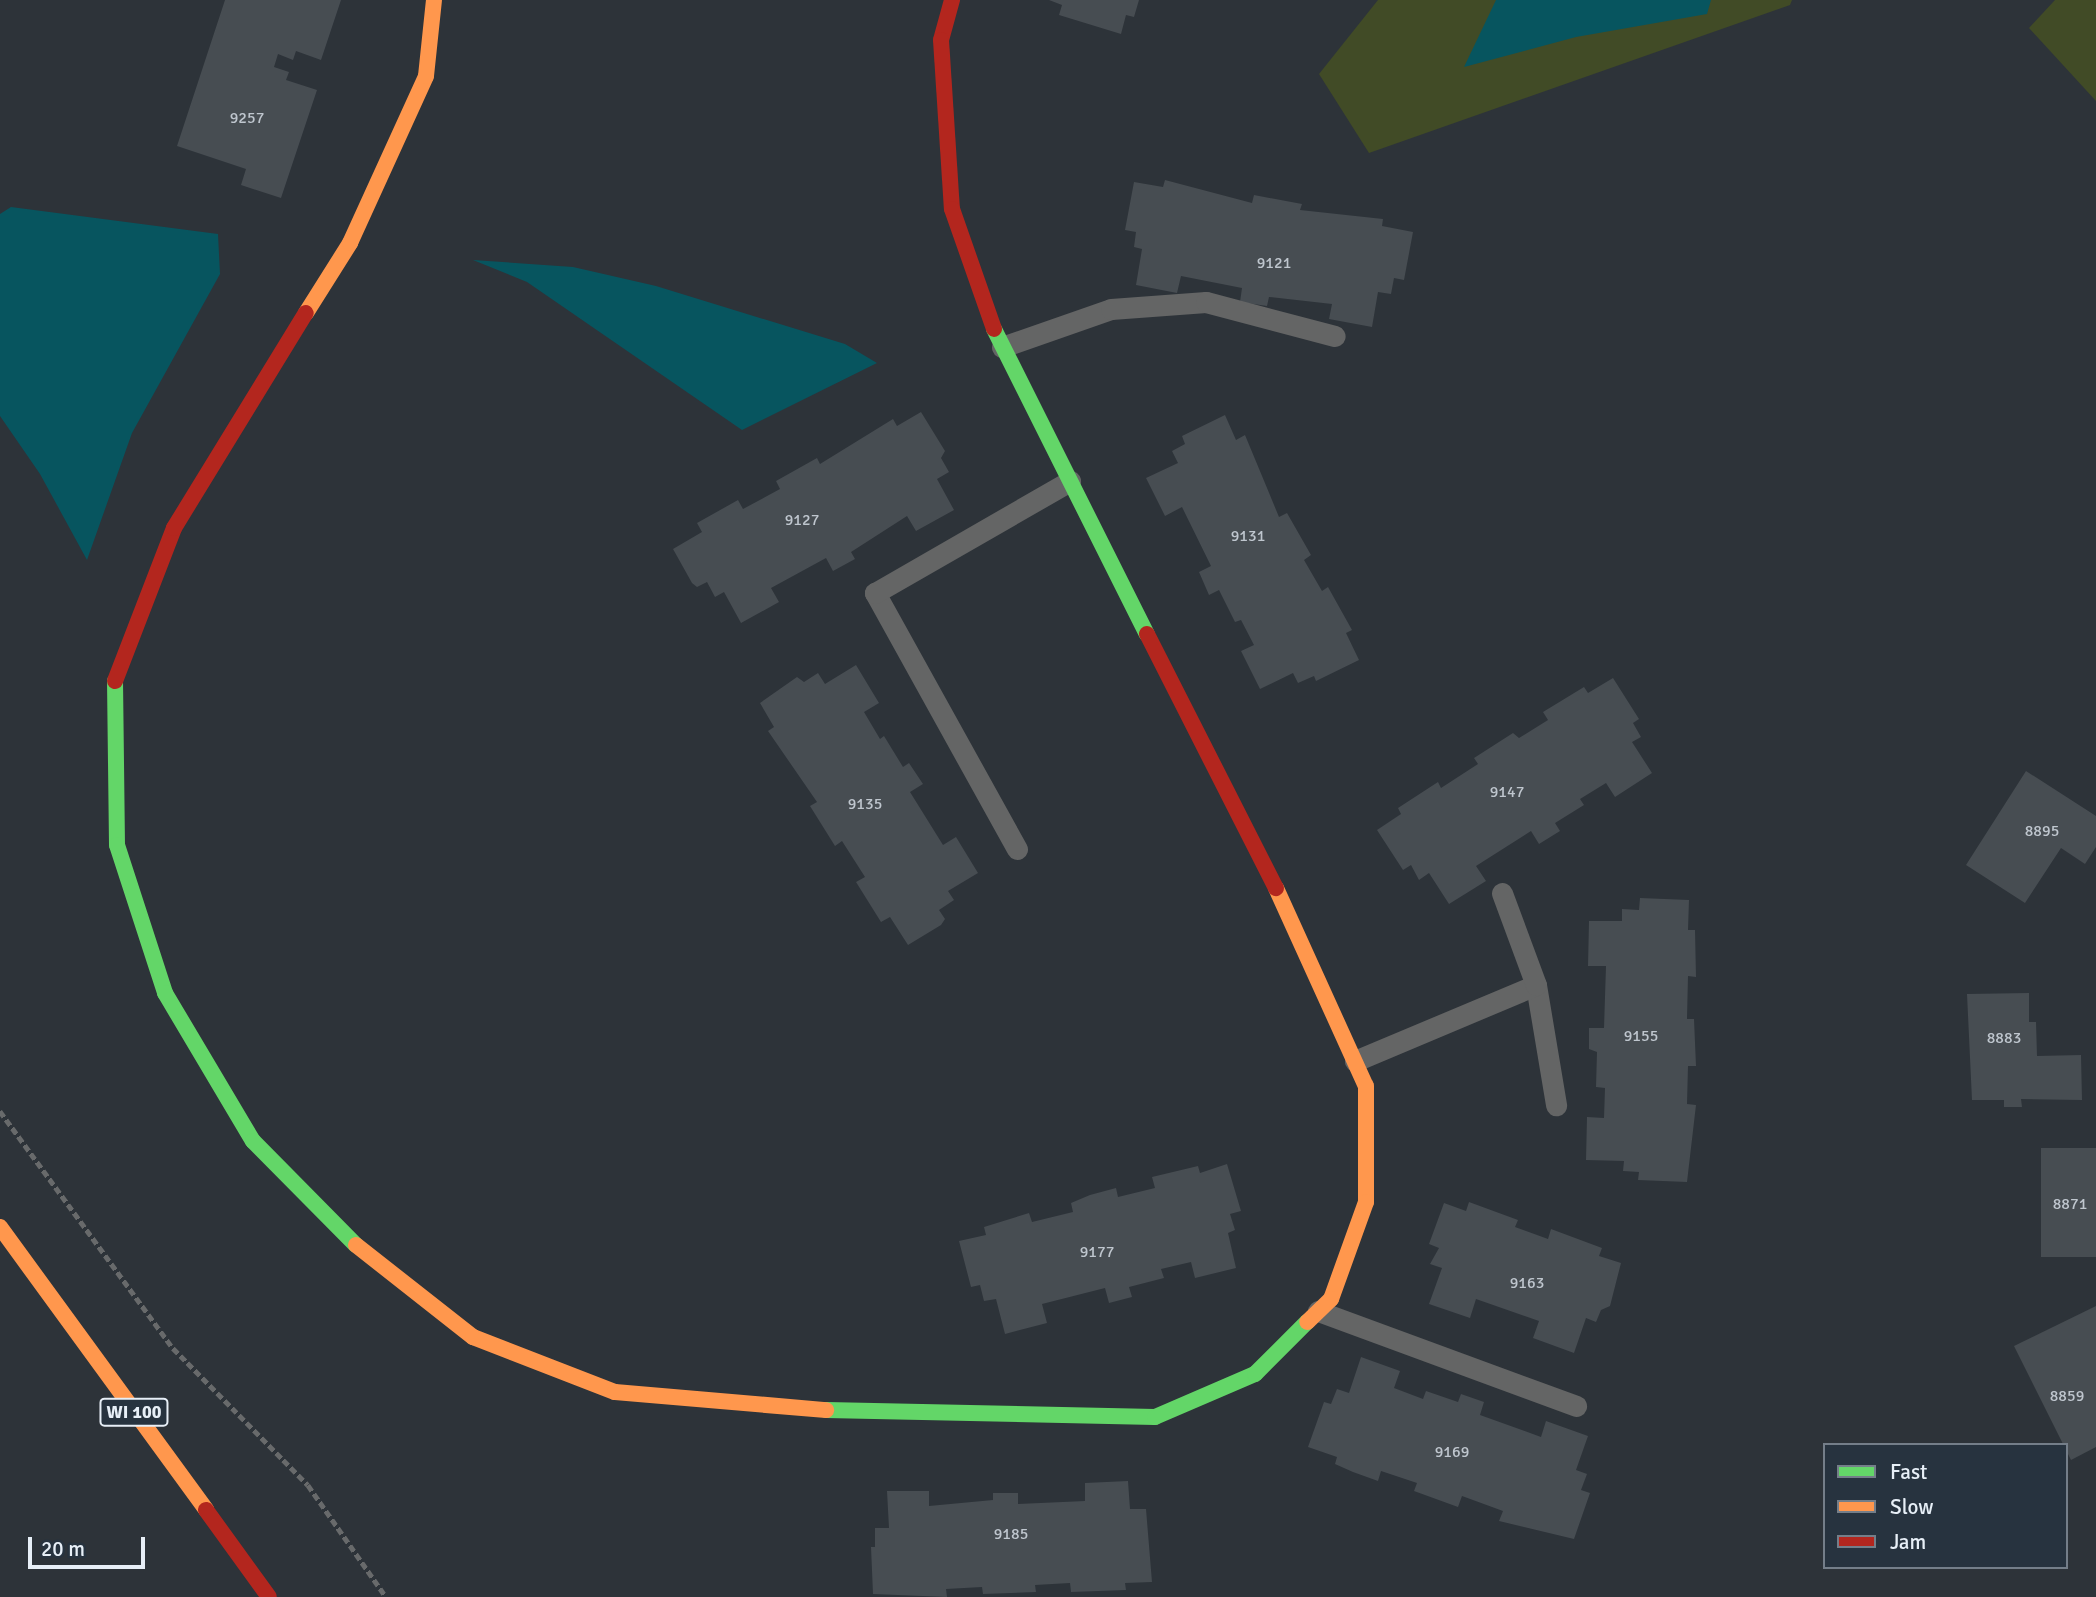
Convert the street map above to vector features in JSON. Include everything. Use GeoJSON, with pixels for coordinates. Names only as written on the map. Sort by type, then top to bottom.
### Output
{"type":"FeatureCollection","features":[{"type":"Feature","properties":{"kind":"street"},"geometry":{"type":"LineString","coordinates":[[434,0],[426,76],[355,231],[174,528],[115,681],[117,845],[165,993],[253,1141],[370,1259],[473,1337],[615,1392],[805,1410],[1155,1418],[1255,1374],[1331,1299],[1366,1202],[1366,1086],[1310,956],[1002,348],[952,209],[942,40],[952,0]]}},
{"type":"Feature","properties":{"kind":"street","name":"WI 100"},"geometry":{"type":"LineString","coordinates":[[0,1227],[268,1597]]}},
{"type":"Feature","properties":{"kind":"lane"},"geometry":{"type":"LineString","coordinates":[[1002,348],[1111,309],[1206,302],[1335,336]]}},
{"type":"Feature","properties":{"kind":"lane"},"geometry":{"type":"LineString","coordinates":[[1017,849],[875,593],[1070,481]]}},
{"type":"Feature","properties":{"kind":"lane"},"geometry":{"type":"LineString","coordinates":[[1502,893],[1536,985],[1556,1105]]}},
{"type":"Feature","properties":{"kind":"lane"},"geometry":{"type":"LineString","coordinates":[[1355,1061],[1536,985]]}},
{"type":"Feature","properties":{"kind":"lane"},"geometry":{"type":"LineString","coordinates":[[1318,1311],[1576,1406]]}},
{"type":"Feature","properties":{"kind":"path"},"geometry":{"type":"LineString","coordinates":[[0,1111],[173,1348],[308,1485],[386,1597]]}},
{"type":"Feature","properties":{"kind":"green space"},"geometry":{"type":"Polygon","coordinates":[[[1378,0],[1792,0],[1790,5],[1369,153],[1319,74],[1378,0]]]}},
{"type":"Feature","properties":{"kind":"green space"},"geometry":{"type":"Polygon","coordinates":[[[2055,0],[2096,0],[2096,101],[2029,28],[2055,0]]]}},
{"type":"Feature","properties":{"kind":"water"},"geometry":{"type":"Polygon","coordinates":[[[1496,0],[1711,0],[1707,14],[1576,37],[1464,67],[1496,0]]]}},
{"type":"Feature","properties":{"kind":"water"},"geometry":{"type":"Polygon","coordinates":[[[11,207],[218,234],[220,274],[132,433],[87,560],[40,474],[0,416],[0,214],[11,207]]]}},
{"type":"Feature","properties":{"kind":"water"},"geometry":{"type":"Polygon","coordinates":[[[473,260],[573,267],[656,286],[845,344],[877,363],[742,430],[527,282],[473,260]]]}},
{"type":"Feature","properties":{"kind":"building"},"geometry":{"type":"Polygon","coordinates":[[[225,0],[341,0],[321,60],[296,51],[293,60],[278,54],[274,67],[289,72],[286,80],[317,90],[281,198],[241,185],[246,169],[177,146],[225,0]]]}},
{"type":"Feature","properties":{"kind":"building"},"geometry":{"type":"Polygon","coordinates":[[[1049,0],[1139,0],[1134,17],[1126,15],[1121,34],[1059,15],[1062,5],[1049,0]]]}},
{"type":"Feature","properties":{"kind":"building"},"geometry":{"type":"Polygon","coordinates":[[[1165,180],[1252,203],[1254,195],[1302,204],[1300,210],[1383,219],[1382,226],[1413,232],[1404,280],[1394,278],[1391,294],[1378,292],[1372,327],[1329,319],[1332,304],[1269,297],[1267,306],[1240,302],[1242,288],[1181,276],[1177,293],[1136,285],[1142,249],[1134,247],[1136,232],[1125,230],[1134,182],[1163,187],[1165,180]]]}},
{"type":"Feature","properties":{"kind":"building"},"geometry":{"type":"Polygon","coordinates":[[[921,412],[945,451],[941,458],[949,472],[937,479],[954,510],[916,531],[907,516],[851,552],[855,559],[833,571],[826,558],[771,588],[779,602],[741,623],[724,592],[715,597],[707,582],[697,587],[692,583],[673,549],[702,532],[697,523],[738,500],[743,509],[780,489],[776,481],[817,458],[820,464],[893,419],[897,426],[921,412]]]}},
{"type":"Feature","properties":{"kind":"building"},"geometry":{"type":"Polygon","coordinates":[[[1225,415],[1236,440],[1245,435],[1279,517],[1287,513],[1311,555],[1304,560],[1322,591],[1328,587],[1352,630],[1346,633],[1359,660],[1316,681],[1314,676],[1298,683],[1293,673],[1260,689],[1241,651],[1254,645],[1241,620],[1235,622],[1219,590],[1209,595],[1199,572],[1211,566],[1182,507],[1165,516],[1146,478],[1178,463],[1172,451],[1185,444],[1182,436],[1225,415]]]}},
{"type":"Feature","properties":{"kind":"building"},"geometry":{"type":"Polygon","coordinates":[[[856,665],[879,703],[864,712],[880,739],[884,736],[903,767],[909,763],[923,784],[910,792],[943,845],[956,837],[978,873],[948,891],[954,900],[939,910],[945,919],[941,925],[908,945],[890,917],[881,922],[856,882],[865,877],[842,841],[835,846],[810,806],[817,802],[768,731],[774,727],[760,703],[797,677],[804,682],[818,673],[825,684],[856,665]]]}},
{"type":"Feature","properties":{"kind":"building"},"geometry":{"type":"Polygon","coordinates":[[[1613,678],[1639,719],[1633,723],[1641,737],[1632,742],[1652,773],[1615,797],[1606,783],[1580,799],[1584,805],[1555,823],[1560,831],[1539,844],[1531,831],[1476,866],[1486,881],[1449,904],[1429,873],[1419,880],[1411,865],[1403,870],[1377,830],[1401,814],[1398,808],[1438,782],[1441,788],[1478,764],[1474,758],[1513,733],[1519,738],[1548,720],[1543,712],[1584,687],[1588,693],[1613,678]]]}},
{"type":"Feature","properties":{"kind":"building"},"geometry":{"type":"Polygon","coordinates":[[[2026,771],[2096,816],[2096,847],[2085,864],[2061,848],[2025,903],[1966,865],[2026,771]]]}},
{"type":"Feature","properties":{"kind":"building"},"geometry":{"type":"Polygon","coordinates":[[[1640,898],[1689,900],[1688,930],[1695,930],[1696,977],[1688,976],[1687,1019],[1694,1019],[1696,1066],[1688,1066],[1687,1104],[1696,1105],[1687,1182],[1638,1180],[1639,1172],[1623,1171],[1624,1161],[1586,1160],[1587,1117],[1604,1118],[1605,1088],[1596,1087],[1597,1052],[1589,1049],[1589,1028],[1604,1028],[1606,966],[1588,966],[1589,921],[1622,921],[1622,909],[1639,910],[1640,898]]]}},
{"type":"Feature","properties":{"kind":"building"},"geometry":{"type":"Polygon","coordinates":[[[2029,993],[2029,1022],[2036,1022],[2037,1056],[2081,1055],[2082,1100],[2021,1099],[2022,1107],[2004,1107],[2004,1100],[1972,1100],[1967,994],[2029,993]]]}},
{"type":"Feature","properties":{"kind":"building"},"geometry":{"type":"Polygon","coordinates":[[[2041,1148],[2096,1148],[2096,1257],[2041,1257],[2041,1148]]]}},
{"type":"Feature","properties":{"kind":"building"},"geometry":{"type":"Polygon","coordinates":[[[1227,1164],[1241,1211],[1230,1214],[1235,1230],[1228,1233],[1236,1268],[1195,1278],[1191,1262],[1161,1269],[1164,1278],[1129,1287],[1132,1297],[1109,1303],[1105,1288],[1042,1304],[1047,1323],[1005,1334],[996,1299],[984,1301],[980,1285],[971,1287],[959,1241],[986,1235],[984,1227],[1029,1213],[1032,1222],[1073,1212],[1071,1203],[1090,1195],[1116,1188],[1118,1197],[1155,1188],[1152,1177],[1198,1166],[1200,1173],[1227,1164]]]}},
{"type":"Feature","properties":{"kind":"building"},"geometry":{"type":"Polygon","coordinates":[[[1469,1202],[1518,1220],[1515,1227],[1548,1239],[1551,1229],[1602,1248],[1599,1256],[1621,1263],[1610,1306],[1601,1310],[1596,1322],[1586,1318],[1574,1353],[1533,1338],[1539,1321],[1476,1299],[1470,1318],[1429,1304],[1442,1268],[1430,1264],[1439,1248],[1429,1244],[1444,1203],[1466,1211],[1469,1202]]]}},
{"type":"Feature","properties":{"kind":"building"},"geometry":{"type":"Polygon","coordinates":[[[2096,1306],[2096,1447],[2071,1460],[2068,1443],[2062,1443],[2014,1346],[2096,1306]]]}},
{"type":"Feature","properties":{"kind":"building"},"geometry":{"type":"Polygon","coordinates":[[[1361,1357],[1400,1371],[1394,1388],[1423,1399],[1426,1391],[1458,1402],[1461,1394],[1484,1402],[1480,1415],[1541,1437],[1546,1421],[1588,1436],[1576,1470],[1587,1474],[1581,1490],[1590,1493],[1574,1539],[1499,1521],[1503,1511],[1462,1496],[1458,1507],[1414,1491],[1417,1483],[1381,1471],[1378,1481],[1335,1464],[1337,1457],[1308,1447],[1324,1402],[1331,1404],[1337,1389],[1349,1393],[1361,1357]]]}},
{"type":"Feature","properties":{"kind":"building"},"geometry":{"type":"Polygon","coordinates":[[[1128,1481],[1130,1509],[1146,1509],[1152,1582],[1125,1583],[1126,1590],[1071,1592],[1070,1583],[1035,1585],[1036,1592],[983,1594],[982,1587],[946,1589],[947,1597],[873,1594],[871,1547],[875,1547],[875,1528],[889,1528],[887,1491],[929,1491],[929,1506],[993,1500],[993,1493],[1018,1493],[1018,1504],[1085,1501],[1085,1483],[1128,1481]]]}},
{"type":"Feature","properties":{"kind":"traffic: fast"},"geometry":{"type":"LineString","coordinates":[[994,329],[1147,634]]}},
{"type":"Feature","properties":{"kind":"traffic: fast"},"geometry":{"type":"LineString","coordinates":[[115,681],[117,845],[165,993],[253,1141],[356,1245]]}},
{"type":"Feature","properties":{"kind":"traffic: fast"},"geometry":{"type":"LineString","coordinates":[[826,1410],[1155,1417],[1255,1374],[1307,1322]]}},
{"type":"Feature","properties":{"kind":"traffic: slow"},"geometry":{"type":"LineString","coordinates":[[306,313],[350,243],[426,76],[434,0]]}},
{"type":"Feature","properties":{"kind":"traffic: slow"},"geometry":{"type":"LineString","coordinates":[[1276,888],[1366,1086],[1366,1202],[1331,1299],[1307,1322]]}},
{"type":"Feature","properties":{"kind":"traffic: slow"},"geometry":{"type":"LineString","coordinates":[[0,1227],[206,1510]]}},
{"type":"Feature","properties":{"kind":"traffic: slow"},"geometry":{"type":"LineString","coordinates":[[356,1245],[473,1337],[615,1392],[826,1410]]}},
{"type":"Feature","properties":{"kind":"traffic: jam"},"geometry":{"type":"LineString","coordinates":[[952,0],[941,40],[952,209],[994,329]]}},
{"type":"Feature","properties":{"kind":"traffic: jam"},"geometry":{"type":"LineString","coordinates":[[115,681],[174,528],[306,313]]}},
{"type":"Feature","properties":{"kind":"traffic: jam"},"geometry":{"type":"LineString","coordinates":[[1147,634],[1276,888]]}},
{"type":"Feature","properties":{"kind":"traffic: jam"},"geometry":{"type":"LineString","coordinates":[[206,1510],[269,1597]]}}]}
